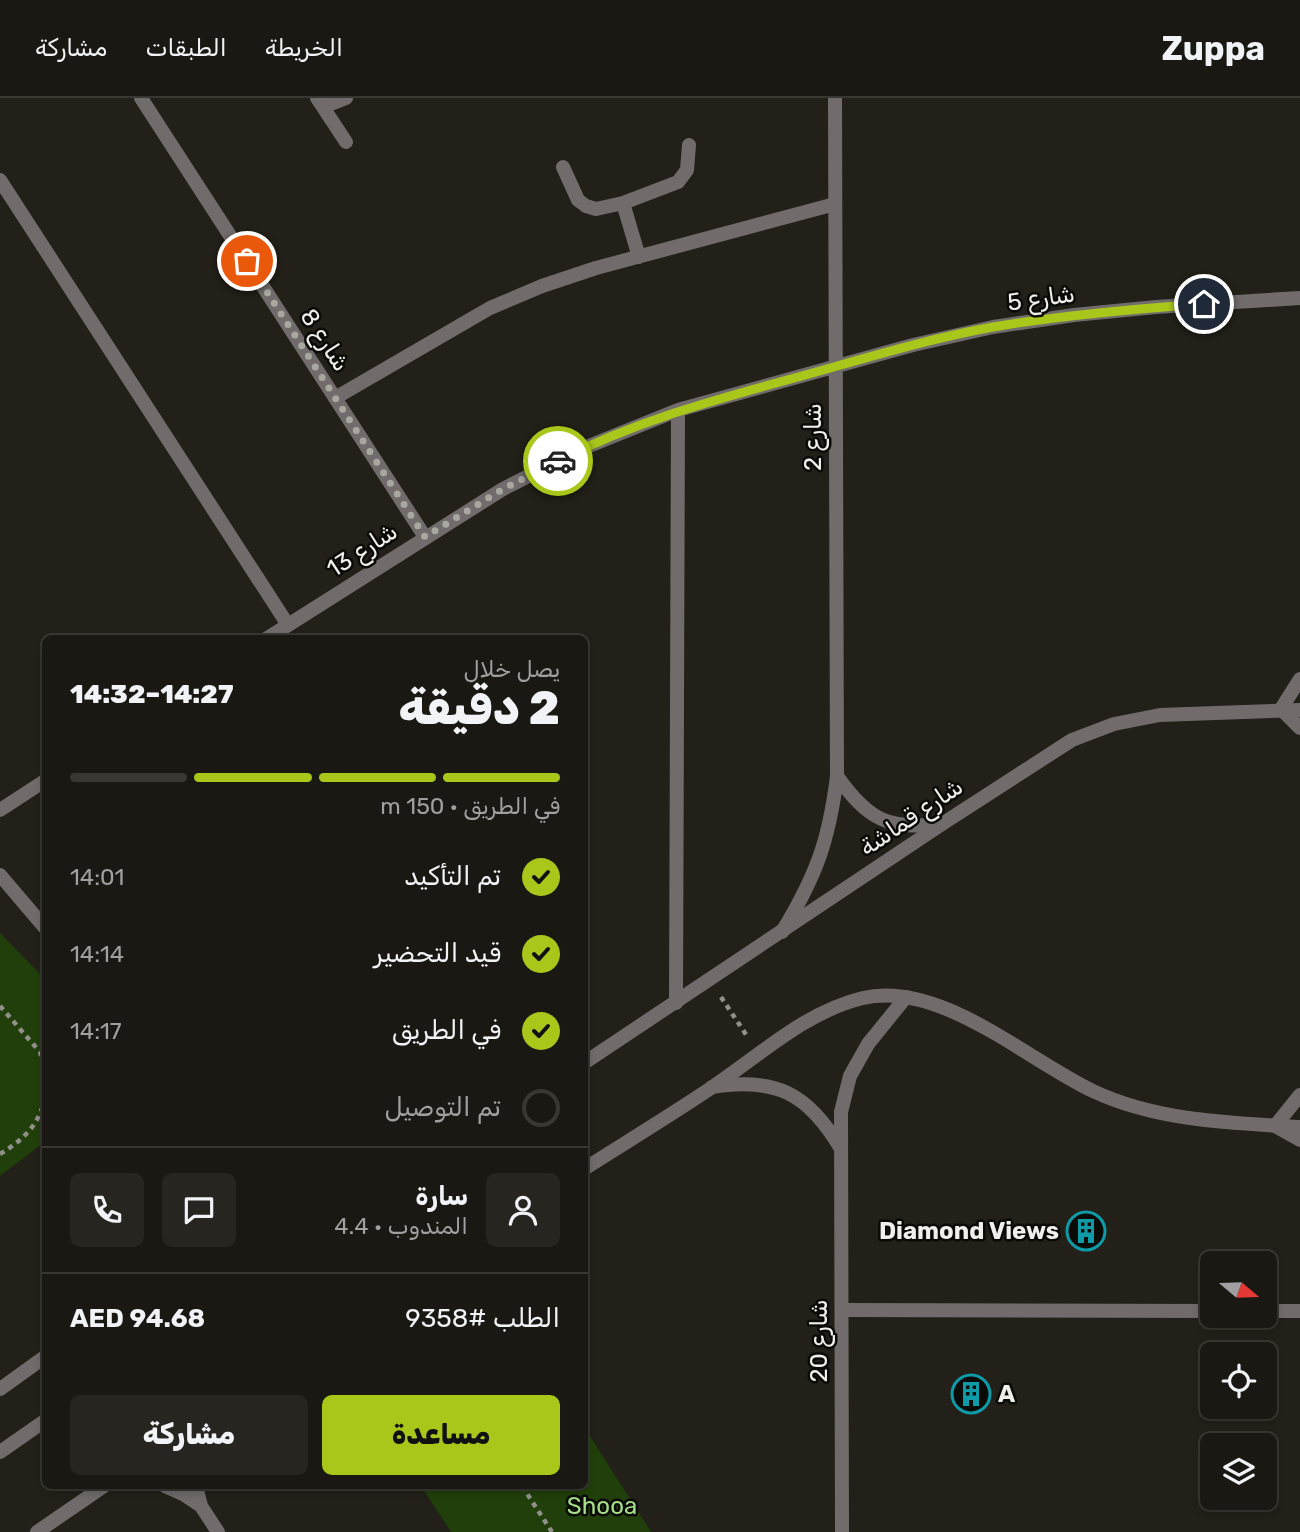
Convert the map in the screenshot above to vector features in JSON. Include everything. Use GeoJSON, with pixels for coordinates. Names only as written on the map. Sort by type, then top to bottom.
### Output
{"type":"FeatureCollection","features":[{"type":"Feature","properties":{"kind":"street","name":"شارع 8"},"geometry":{"type":"LineString","coordinates":[[141,98],[425,537]]}},
{"type":"Feature","properties":{"kind":"street"},"geometry":{"type":"LineString","coordinates":[[346,98],[320,103],[346,142]]}},
{"type":"Feature","properties":{"kind":"street","name":"شارع 2"},"geometry":{"type":"LineString","coordinates":[[780,934],[803,897],[820,859],[832,818],[837,776],[835,98]]}},
{"type":"Feature","properties":{"kind":"street"},"geometry":{"type":"LineString","coordinates":[[563,167],[578,200],[596,209],[622,203],[678,182],[687,170],[689,145]]}},
{"type":"Feature","properties":{"kind":"street"},"geometry":{"type":"LineString","coordinates":[[0,180],[288,625]]}},
{"type":"Feature","properties":{"kind":"street"},"geometry":{"type":"LineString","coordinates":[[622,203],[639,257]]}},
{"type":"Feature","properties":{"kind":"street"},"geometry":{"type":"LineString","coordinates":[[335,398],[490,308],[542,286],[835,204]]}},
{"type":"Feature","properties":{"kind":"street","name":"شارع 5"},"geometry":{"type":"LineString","coordinates":[[835,367],[913,345],[993,327],[1156,307],[1300,298]]}},
{"type":"Feature","properties":{"kind":"street","name":"شارع 13"},"geometry":{"type":"LineString","coordinates":[[272,635],[503,489],[584,448],[678,410],[835,367]]}},
{"type":"Feature","properties":{"kind":"street"},"geometry":{"type":"LineString","coordinates":[[676,1003],[678,410]]}},
{"type":"Feature","properties":{"kind":"street"},"geometry":{"type":"LineString","coordinates":[[1300,679],[1281,709],[1300,728]]}},
{"type":"Feature","properties":{"kind":"street","name":"شارع قماشة"},"geometry":{"type":"LineString","coordinates":[[588,1060],[1072,740],[1114,724],[1160,715],[1300,710]]}},
{"type":"Feature","properties":{"kind":"street"},"geometry":{"type":"LineString","coordinates":[[837,776],[855,802],[881,820],[911,827],[942,824]]}},
{"type":"Feature","properties":{"kind":"street"},"geometry":{"type":"LineString","coordinates":[[0,810],[42,783]]}},
{"type":"Feature","properties":{"kind":"street"},"geometry":{"type":"LineString","coordinates":[[0,875],[42,924]]}},
{"type":"Feature","properties":{"kind":"street"},"geometry":{"type":"LineString","coordinates":[[588,1166],[712,1087],[807,1021],[840,1005],[866,997],[906,997],[929,1001],[998,1035],[1093,1091],[1147,1110],[1245,1125],[1300,1127]]}},
{"type":"Feature","properties":{"kind":"street","name":"شارع 20"},"geometry":{"type":"LineString","coordinates":[[842,1532],[841,1112],[850,1076],[868,1044],[906,997]]}},
{"type":"Feature","properties":{"kind":"street"},"geometry":{"type":"LineString","coordinates":[[712,1087],[743,1083],[774,1087],[783,1091],[802,1101],[825,1122],[841,1149]]}},
{"type":"Feature","properties":{"kind":"street"},"geometry":{"type":"LineString","coordinates":[[1275,1126],[1300,1095]]}},
{"type":"Feature","properties":{"kind":"street"},"geometry":{"type":"LineString","coordinates":[[1275,1126],[1300,1140]]}},
{"type":"Feature","properties":{"kind":"street"},"geometry":{"type":"LineString","coordinates":[[842,1310],[1200,1311]]}},
{"type":"Feature","properties":{"kind":"street"},"geometry":{"type":"LineString","coordinates":[[1278,1311],[1300,1311]]}},
{"type":"Feature","properties":{"kind":"street"},"geometry":{"type":"LineString","coordinates":[[0,1389],[42,1359]]}},
{"type":"Feature","properties":{"kind":"street"},"geometry":{"type":"LineString","coordinates":[[0,1452],[42,1423]]}},
{"type":"Feature","properties":{"kind":"street"},"geometry":{"type":"LineString","coordinates":[[37,1532],[100,1489]]}},
{"type":"Feature","properties":{"kind":"street"},"geometry":{"type":"LineString","coordinates":[[172,1489],[201,1506]]}},
{"type":"Feature","properties":{"kind":"street"},"geometry":{"type":"LineString","coordinates":[[197,1489],[201,1506],[218,1532]]}},
{"type":"Feature","properties":{"kind":"path"},"geometry":{"type":"LineString","coordinates":[[710,981],[759,1055]]}},
{"type":"Feature","properties":{"kind":"path"},"geometry":{"type":"LineString","coordinates":[[0,1006],[40,1052],[42,1059]]}},
{"type":"Feature","properties":{"kind":"path"},"geometry":{"type":"LineString","coordinates":[[0,1154],[29,1133],[42,1110]]}},
{"type":"Feature","properties":{"kind":"path"},"geometry":{"type":"LineString","coordinates":[[524,1489],[552,1532]]}},
{"type":"Feature","properties":{"kind":"green space"},"geometry":{"type":"Polygon","coordinates":[[[0,933],[42,978],[42,1144],[0,1176],[0,933]]]}},
{"type":"Feature","properties":{"kind":"green space","name":"Shooa"},"geometry":{"type":"Polygon","coordinates":[[[588,1433],[651,1532],[451,1532],[423,1489],[588,1489],[588,1433]]]}},
{"type":"Feature","properties":{"kind":"way so far"},"geometry":{"type":"LineString","coordinates":[[247,261],[425,537],[503,489],[558,461]]}},
{"type":"Feature","properties":{"kind":"place","name":"Diamond Views"},"geometry":{"type":"Point","coordinates":[1086,1231]}},
{"type":"Feature","properties":{"kind":"place","name":"A"},"geometry":{"type":"Point","coordinates":[971,1394]}},
{"type":"Feature","properties":{"kind":"route"},"geometry":{"type":"LineString","coordinates":[[558,461],[678,410],[913,345],[993,327],[1074,315],[1204,304]]}}]}
